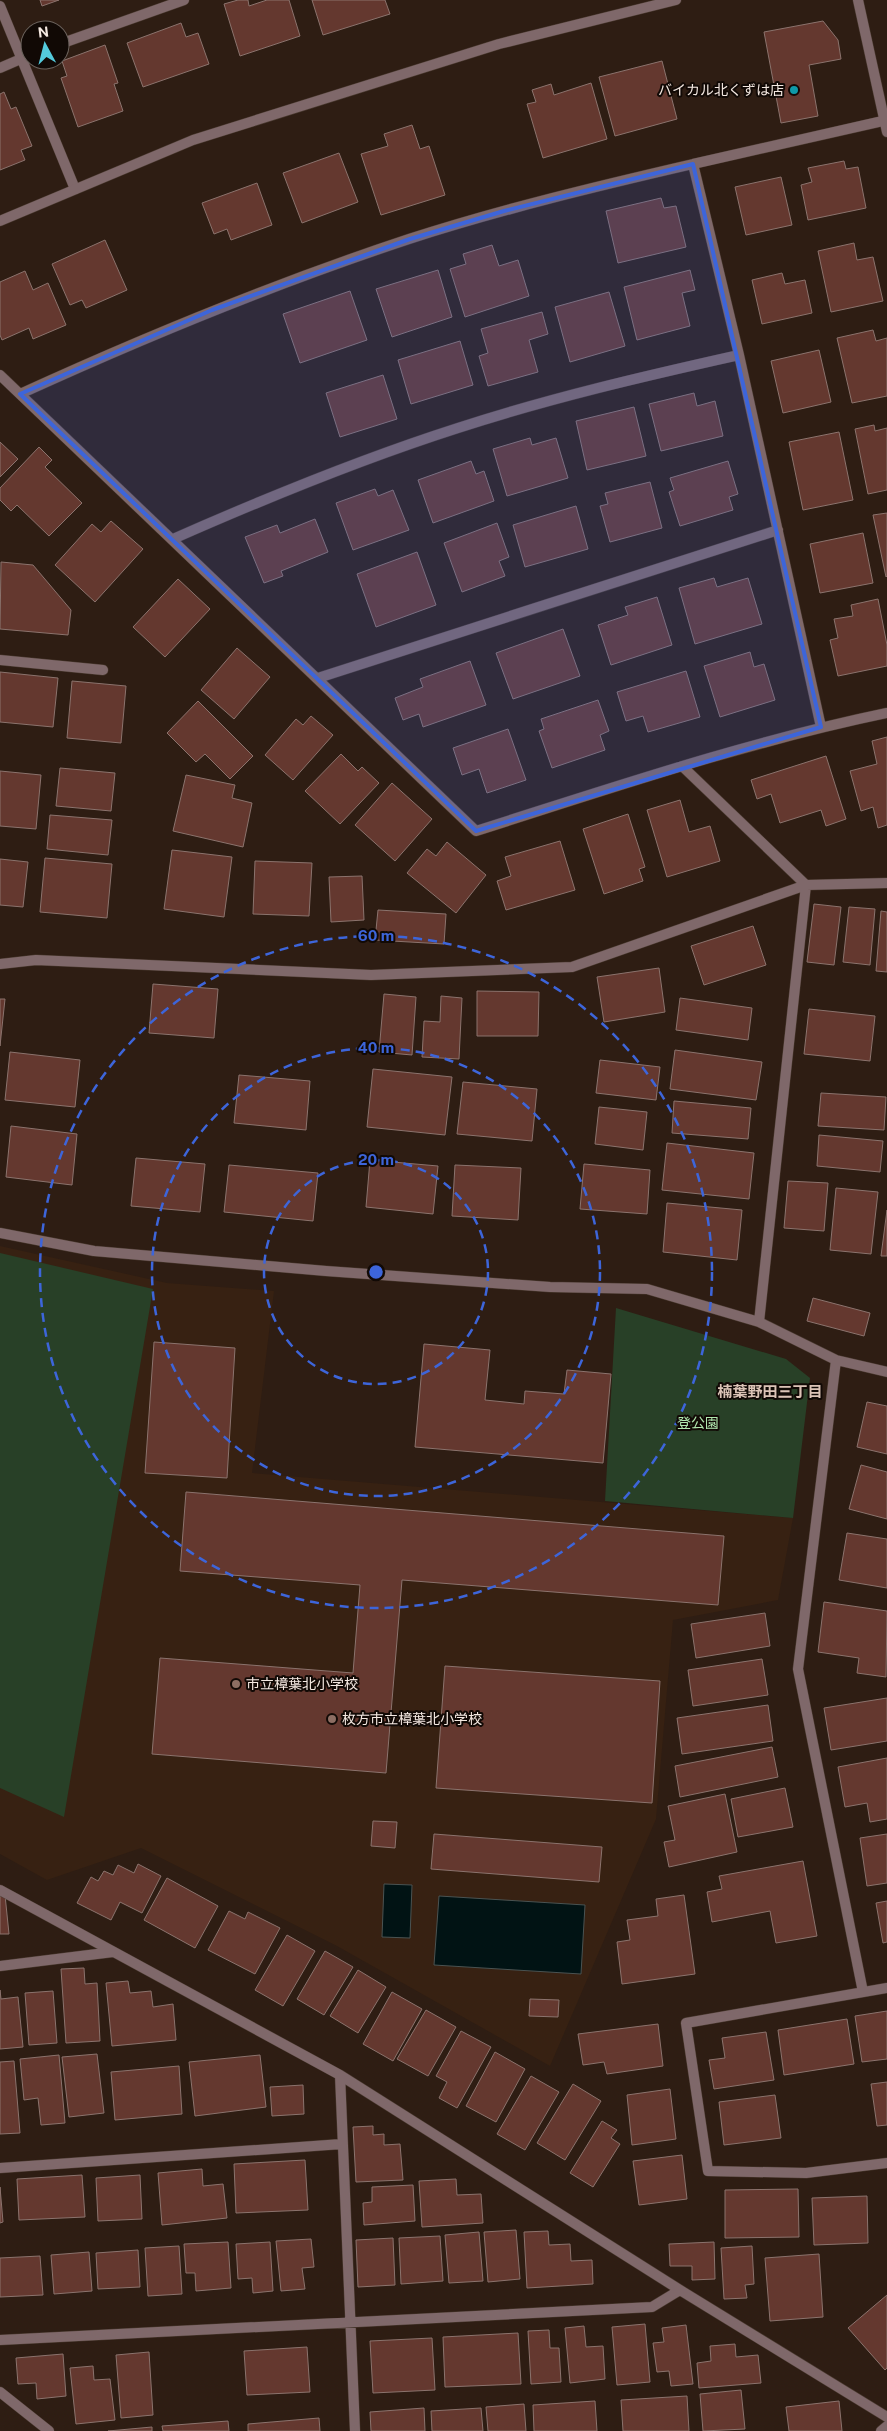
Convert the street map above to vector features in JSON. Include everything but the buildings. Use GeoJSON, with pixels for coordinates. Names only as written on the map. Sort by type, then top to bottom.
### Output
{"type":"FeatureCollection","features":[{"type":"Feature","properties":{"kind":"street"},"geometry":{"type":"LineString","coordinates":[[70,40],[184,0]]}},
{"type":"Feature","properties":{"kind":"street"},"geometry":{"type":"LineString","coordinates":[[0,221],[193,140],[499,44],[676,0]]}},
{"type":"Feature","properties":{"kind":"street"},"geometry":{"type":"LineString","coordinates":[[858,0],[886,120],[887,132]]}},
{"type":"Feature","properties":{"kind":"street"},"geometry":{"type":"LineString","coordinates":[[0,6],[20,45]]}},
{"type":"Feature","properties":{"kind":"street"},"geometry":{"type":"LineString","coordinates":[[0,68],[20,60]]}},
{"type":"Feature","properties":{"kind":"street"},"geometry":{"type":"LineString","coordinates":[[31,70],[75,189]]}},
{"type":"Feature","properties":{"kind":"street"},"geometry":{"type":"LineString","coordinates":[[20,394],[116,350],[212,310],[410,239],[504,211],[693,164],[886,120]]}},
{"type":"Feature","properties":{"kind":"street"},"geometry":{"type":"LineString","coordinates":[[693,164],[739,355],[821,727]]}},
{"type":"Feature","properties":{"kind":"street"},"geometry":{"type":"LineString","coordinates":[[173,539],[275,494],[362,461],[458,428],[551,400],[739,355]]}},
{"type":"Feature","properties":{"kind":"street"},"geometry":{"type":"LineString","coordinates":[[0,375],[476,830],[682,766],[821,727],[887,713]]}},
{"type":"Feature","properties":{"kind":"street"},"geometry":{"type":"LineString","coordinates":[[318,678],[778,530]]}},
{"type":"Feature","properties":{"kind":"street"},"geometry":{"type":"LineString","coordinates":[[0,660],[103,670]]}},
{"type":"Feature","properties":{"kind":"street"},"geometry":{"type":"LineString","coordinates":[[682,766],[806,885]]}},
{"type":"Feature","properties":{"kind":"street"},"geometry":{"type":"LineString","coordinates":[[0,964],[36,960],[371,975],[572,967],[806,885],[887,883]]}},
{"type":"Feature","properties":{"kind":"street"},"geometry":{"type":"LineString","coordinates":[[759,1322],[806,885]]}},
{"type":"Feature","properties":{"kind":"street"},"geometry":{"type":"LineString","coordinates":[[0,1233],[94,1252],[531,1286],[648,1289],[759,1322],[836,1360],[887,1372]]}},
{"type":"Feature","properties":{"kind":"street"},"geometry":{"type":"LineString","coordinates":[[836,1360],[798,1669],[863,1992]]}},
{"type":"Feature","properties":{"kind":"street"},"geometry":{"type":"LineString","coordinates":[[0,1890],[340,2075],[680,2290],[887,2416]]}},
{"type":"Feature","properties":{"kind":"street"},"geometry":{"type":"LineString","coordinates":[[0,1966],[113,1952]]}},
{"type":"Feature","properties":{"kind":"street"},"geometry":{"type":"LineString","coordinates":[[887,1988],[686,2023],[708,2171],[806,2173],[887,2163]]}},
{"type":"Feature","properties":{"kind":"street"},"geometry":{"type":"LineString","coordinates":[[340,2075],[355,2431]]}},
{"type":"Feature","properties":{"kind":"street"},"geometry":{"type":"LineString","coordinates":[[0,2168],[342,2144]]}},
{"type":"Feature","properties":{"kind":"street"},"geometry":{"type":"LineString","coordinates":[[0,2340],[652,2307],[680,2290]]}},
{"type":"Feature","properties":{"kind":"street"},"geometry":{"type":"LineString","coordinates":[[0,2392],[49,2431]]}},
{"type":"Feature","properties":{"kind":"street"},"geometry":{"type":"LineString","coordinates":[[881,2431],[887,2426]]}},
{"type":"Feature","properties":{"kind":"highlighted area"},"geometry":{"type":"Polygon","coordinates":[[[693,164],[821,727],[476,831],[20,394],[212,310],[410,239],[504,211],[693,164]]]}},
{"type":"Feature","properties":{"kind":"shaded area","name":"枚方市立樟葉北小学校"},"geometry":{"type":"Polygon","coordinates":[[[0,1246],[167,1283],[274,1291],[252,1473],[793,1518],[778,1600],[673,1620],[656,1819],[550,2066],[337,1946],[141,1848],[47,1880],[0,1854],[0,1246]]]}},
{"type":"Feature","properties":{"kind":"shaded area"},"geometry":{"type":"Polygon","coordinates":[[[384,1884],[412,1885],[410,1938],[382,1937],[384,1884]]]}},
{"type":"Feature","properties":{"kind":"shaded area"},"geometry":{"type":"Polygon","coordinates":[[[439,1896],[585,1905],[581,1974],[434,1965],[439,1896]]]}},
{"type":"Feature","properties":{"kind":"green space"},"geometry":{"type":"Polygon","coordinates":[[[0,1253],[153,1289],[64,1817],[0,1788],[0,1253]]]}},
{"type":"Feature","properties":{"kind":"green space","name":"登公園"},"geometry":{"type":"Polygon","coordinates":[[[616,1308],[786,1359],[810,1378],[793,1518],[605,1501],[616,1308]]]}},
{"type":"Feature","properties":{"kind":"place","name":"バイカル北くずは店"},"geometry":{"type":"Point","coordinates":[794,90]}},
{"type":"Feature","properties":{"kind":"place","name":"市立樟葉北小学校"},"geometry":{"type":"Point","coordinates":[236,1684]}},
{"type":"Feature","properties":{"kind":"place","name":"枚方市立樟葉北小学校"},"geometry":{"type":"Point","coordinates":[332,1719]}},
{"type":"Feature","properties":{"kind":"district","name":"楠葉野田三丁目"},"geometry":{"type":"Point","coordinates":[770,1392]}}]}
